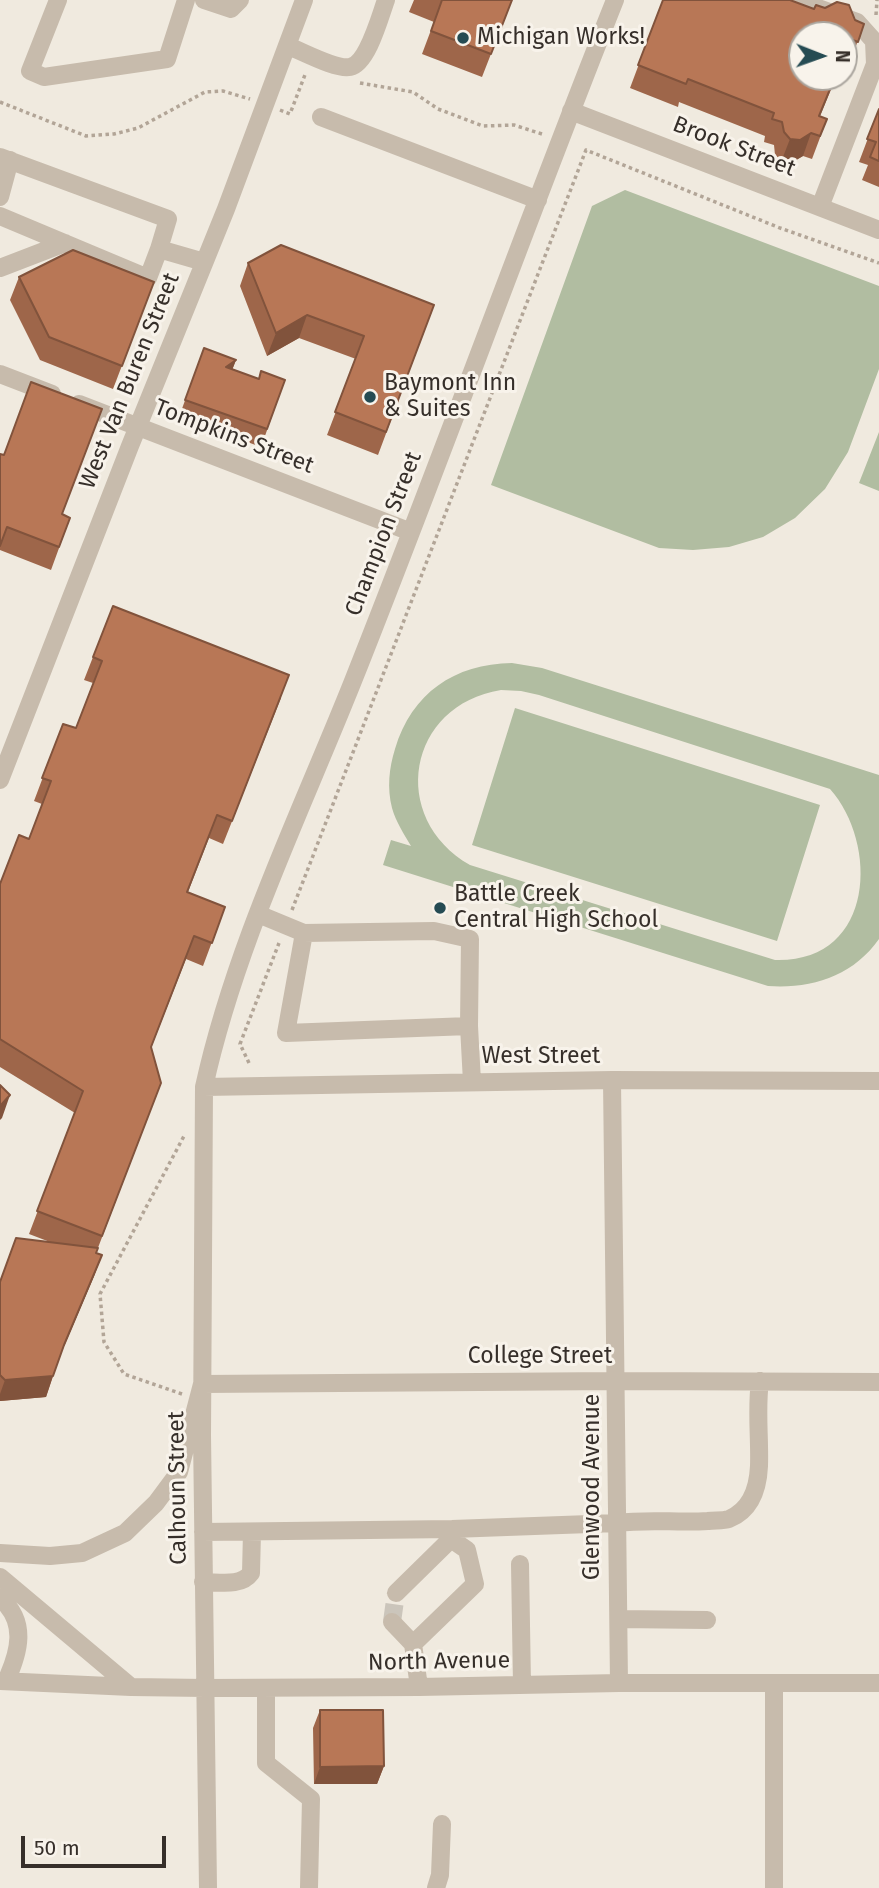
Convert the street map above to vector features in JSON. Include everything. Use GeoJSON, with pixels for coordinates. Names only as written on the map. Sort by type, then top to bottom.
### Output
{"type":"FeatureCollection","features":[{"type":"Feature","properties":{"kind":"street"},"geometry":{"type":"LineString","coordinates":[[58,0],[30,71],[44,77],[167,59],[186,0]]}},
{"type":"Feature","properties":{"kind":"street"},"geometry":{"type":"LineString","coordinates":[[204,0],[231,9],[240,0]]}},
{"type":"Feature","properties":{"kind":"street","name":"West Van Buren Street"},"geometry":{"type":"LineString","coordinates":[[0,780],[304,0]]}},
{"type":"Feature","properties":{"kind":"street"},"geometry":{"type":"LineString","coordinates":[[288,46],[333,64],[351,67],[360,62],[368,49],[386,0]]}},
{"type":"Feature","properties":{"kind":"street","name":"Champion Street"},"geometry":{"type":"LineString","coordinates":[[204,1087],[210,1058],[258,914],[353,682],[615,0]]}},
{"type":"Feature","properties":{"kind":"street"},"geometry":{"type":"LineString","coordinates":[[804,3],[857,22],[874,41],[875,65],[820,206]]}},
{"type":"Feature","properties":{"kind":"street","name":"Brook Street"},"geometry":{"type":"LineString","coordinates":[[571,111],[879,230]]}},
{"type":"Feature","properties":{"kind":"street"},"geometry":{"type":"LineString","coordinates":[[321,117],[537,200]]}},
{"type":"Feature","properties":{"kind":"street"},"geometry":{"type":"LineString","coordinates":[[0,197],[5,158],[168,219],[148,278],[0,216]]}},
{"type":"Feature","properties":{"kind":"street"},"geometry":{"type":"LineString","coordinates":[[0,268],[65,243]]}},
{"type":"Feature","properties":{"kind":"street"},"geometry":{"type":"LineString","coordinates":[[159,249],[204,262]]}},
{"type":"Feature","properties":{"kind":"street","name":"Tompkins Street"},"geometry":{"type":"LineString","coordinates":[[0,374],[411,532]]}},
{"type":"Feature","properties":{"kind":"street"},"geometry":{"type":"LineString","coordinates":[[258,914],[304,933],[434,932],[470,939],[472,1082]]}},
{"type":"Feature","properties":{"kind":"street"},"geometry":{"type":"LineString","coordinates":[[304,933],[286,1033],[470,1026]]}},
{"type":"Feature","properties":{"kind":"street","name":"West Street"},"geometry":{"type":"LineString","coordinates":[[204,1087],[612,1080],[879,1081]]}},
{"type":"Feature","properties":{"kind":"street","name":"Glenwood Avenue"},"geometry":{"type":"LineString","coordinates":[[612,1080],[619,1683]]}},
{"type":"Feature","properties":{"kind":"street","name":"Calhoun Street"},"geometry":{"type":"LineString","coordinates":[[204,1087],[202,1384],[208,1888]]}},
{"type":"Feature","properties":{"kind":"street"},"geometry":{"type":"LineString","coordinates":[[203,1532],[452,1534],[636,1520],[728,1520],[743,1510],[755,1494],[759,1468],[757,1401],[760,1381]]}},
{"type":"Feature","properties":{"kind":"street","name":"College Street"},"geometry":{"type":"LineString","coordinates":[[202,1384],[879,1382]]}},
{"type":"Feature","properties":{"kind":"street"},"geometry":{"type":"LineString","coordinates":[[0,1553],[50,1556],[82,1553],[125,1533],[156,1503],[179,1472],[202,1384]]}},
{"type":"Feature","properties":{"kind":"street"},"geometry":{"type":"LineString","coordinates":[[204,1583],[247,1579],[251,1573],[252,1532]]}},
{"type":"Feature","properties":{"kind":"street"},"geometry":{"type":"LineString","coordinates":[[396,1592],[452,1534]]}},
{"type":"Feature","properties":{"kind":"street"},"geometry":{"type":"LineString","coordinates":[[413,1644],[475,1584],[467,1550],[452,1534]]}},
{"type":"Feature","properties":{"kind":"street"},"geometry":{"type":"LineString","coordinates":[[520,1564],[522,1685]]}},
{"type":"Feature","properties":{"kind":"street"},"geometry":{"type":"LineString","coordinates":[[0,1577],[131,1687]]}},
{"type":"Feature","properties":{"kind":"street"},"geometry":{"type":"LineString","coordinates":[[0,1598],[16,1621],[19,1642],[18,1656],[3,1681]]}},
{"type":"Feature","properties":{"kind":"street"},"geometry":{"type":"LineString","coordinates":[[619,1619],[707,1620]]}},
{"type":"Feature","properties":{"kind":"street"},"geometry":{"type":"LineString","coordinates":[[392,1622],[413,1644],[419,1687]]}},
{"type":"Feature","properties":{"kind":"street","name":"North Avenue"},"geometry":{"type":"LineString","coordinates":[[3,1681],[205,1688],[879,1683]]}},
{"type":"Feature","properties":{"kind":"street"},"geometry":{"type":"LineString","coordinates":[[774,1684],[774,1888]]}},
{"type":"Feature","properties":{"kind":"street"},"geometry":{"type":"LineString","coordinates":[[266,1688],[266,1763],[311,1799],[309,1888]]}},
{"type":"Feature","properties":{"kind":"street"},"geometry":{"type":"LineString","coordinates":[[436,1888],[440,1875],[442,1824]]}},
{"type":"Feature","properties":{"kind":"path"},"geometry":{"type":"LineString","coordinates":[[290,114],[306,72],[317,75]]}},
{"type":"Feature","properties":{"kind":"path"},"geometry":{"type":"LineString","coordinates":[[351,83],[369,83],[413,92],[438,109],[483,126],[514,125],[541,133]]}},
{"type":"Feature","properties":{"kind":"path"},"geometry":{"type":"LineString","coordinates":[[0,102],[86,136],[114,134],[138,128],[205,92],[223,91],[241,96]]}},
{"type":"Feature","properties":{"kind":"path"},"geometry":{"type":"LineString","coordinates":[[249,1063],[240,1044],[586,150],[780,228],[879,263]]}},
{"type":"Feature","properties":{"kind":"path"},"geometry":{"type":"LineString","coordinates":[[181,1395],[124,1374],[104,1342],[100,1294],[184,1136]]}},
{"type":"Feature","properties":{"kind":"green space"},"geometry":{"type":"Polygon","coordinates":[[[625,190],[879,286],[879,369],[848,452],[825,489],[795,518],[763,537],[729,547],[693,550],[659,548],[491,485],[592,206],[625,190]]]}},
{"type":"Feature","properties":{"kind":"green space"},"geometry":{"type":"Polygon","coordinates":[[[879,432],[879,491],[859,483],[879,432]]]}},
{"type":"Feature","properties":{"kind":"green space"},"geometry":{"type":"Polygon","coordinates":[[[512,663],[542,668],[879,775],[879,939],[857,962],[830,978],[800,985],[768,986],[383,865],[391,840],[411,846],[392,808],[389,778],[395,749],[412,712],[438,685],[472,669],[512,663]],[[501,690],[469,700],[445,717],[428,740],[420,765],[419,793],[427,820],[444,845],[470,865],[775,960],[808,956],[833,942],[849,922],[858,896],[860,868],[856,839],[846,812],[830,789],[521,691],[501,690]]]}},
{"type":"Feature","properties":{"kind":"green space"},"geometry":{"type":"Polygon","coordinates":[[[515,708],[820,805],[777,941],[472,845],[515,708]]]}},
{"type":"Feature","properties":{"kind":"building"},"geometry":{"type":"Polygon","coordinates":[[[442,0],[512,0],[491,54],[431,31],[442,0]]]}},
{"type":"Feature","properties":{"kind":"building"},"geometry":{"type":"Polygon","coordinates":[[[663,0],[790,0],[814,9],[816,5],[825,8],[837,2],[849,5],[857,21],[788,21],[788,91],[829,91],[819,116],[827,119],[820,136],[811,133],[800,140],[790,139],[784,132],[782,122],[772,119],[774,113],[688,79],[686,84],[638,65],[663,0]]]}},
{"type":"Feature","properties":{"kind":"building"},"geometry":{"type":"Polygon","coordinates":[[[858,21],[864,24],[858,42],[858,21]]]}},
{"type":"Feature","properties":{"kind":"building"},"geometry":{"type":"Polygon","coordinates":[[[879,109],[879,161],[870,157],[876,142],[867,139],[879,109]]]}},
{"type":"Feature","properties":{"kind":"building","name":"Baymont Inn & Suites"},"geometry":{"type":"Polygon","coordinates":[[[281,245],[434,305],[386,432],[335,412],[364,336],[307,315],[276,333],[248,263],[281,245]]]}},
{"type":"Feature","properties":{"kind":"building"},"geometry":{"type":"Polygon","coordinates":[[[73,250],[154,282],[122,366],[49,337],[19,277],[73,250]]]}},
{"type":"Feature","properties":{"kind":"building"},"geometry":{"type":"Polygon","coordinates":[[[204,348],[236,360],[226,367],[259,379],[261,371],[285,380],[267,429],[185,400],[204,348]]]}},
{"type":"Feature","properties":{"kind":"building"},"geometry":{"type":"Polygon","coordinates":[[[31,382],[102,409],[62,514],[70,518],[59,547],[7,527],[0,546],[0,454],[4,455],[31,382]]]}},
{"type":"Feature","properties":{"kind":"building"},"geometry":{"type":"Polygon","coordinates":[[[113,606],[289,675],[232,821],[217,815],[187,892],[225,907],[212,943],[194,936],[151,1047],[161,1083],[102,1236],[37,1211],[83,1091],[0,1039],[0,884],[19,835],[29,839],[51,781],[42,778],[63,724],[76,728],[102,661],[93,657],[113,606]]]}},
{"type":"Feature","properties":{"kind":"building"},"geometry":{"type":"Polygon","coordinates":[[[0,1085],[10,1095],[0,1106],[0,1085]]]}},
{"type":"Feature","properties":{"kind":"building"},"geometry":{"type":"Polygon","coordinates":[[[16,1238],[98,1248],[96,1253],[102,1255],[53,1376],[5,1380],[0,1375],[0,1282],[16,1238]]]}},
{"type":"Feature","properties":{"kind":"building"},"geometry":{"type":"Polygon","coordinates":[[[320,1710],[383,1710],[384,1766],[320,1767],[320,1710]]]}},
{"type":"Feature","properties":{"kind":"tunnel"},"geometry":{"type":"LineString","coordinates":[[392,1622],[396,1593]]}},
{"type":"Feature","properties":{"kind":"place","name":"Michigan Works!"},"geometry":{"type":"Point","coordinates":[463,38]}},
{"type":"Feature","properties":{"kind":"place","name":"Baymont Inn & Suites"},"geometry":{"type":"Point","coordinates":[370,397]}},
{"type":"Feature","properties":{"kind":"place","name":"Battle Creek Central High School"},"geometry":{"type":"Point","coordinates":[440,908]}}]}
